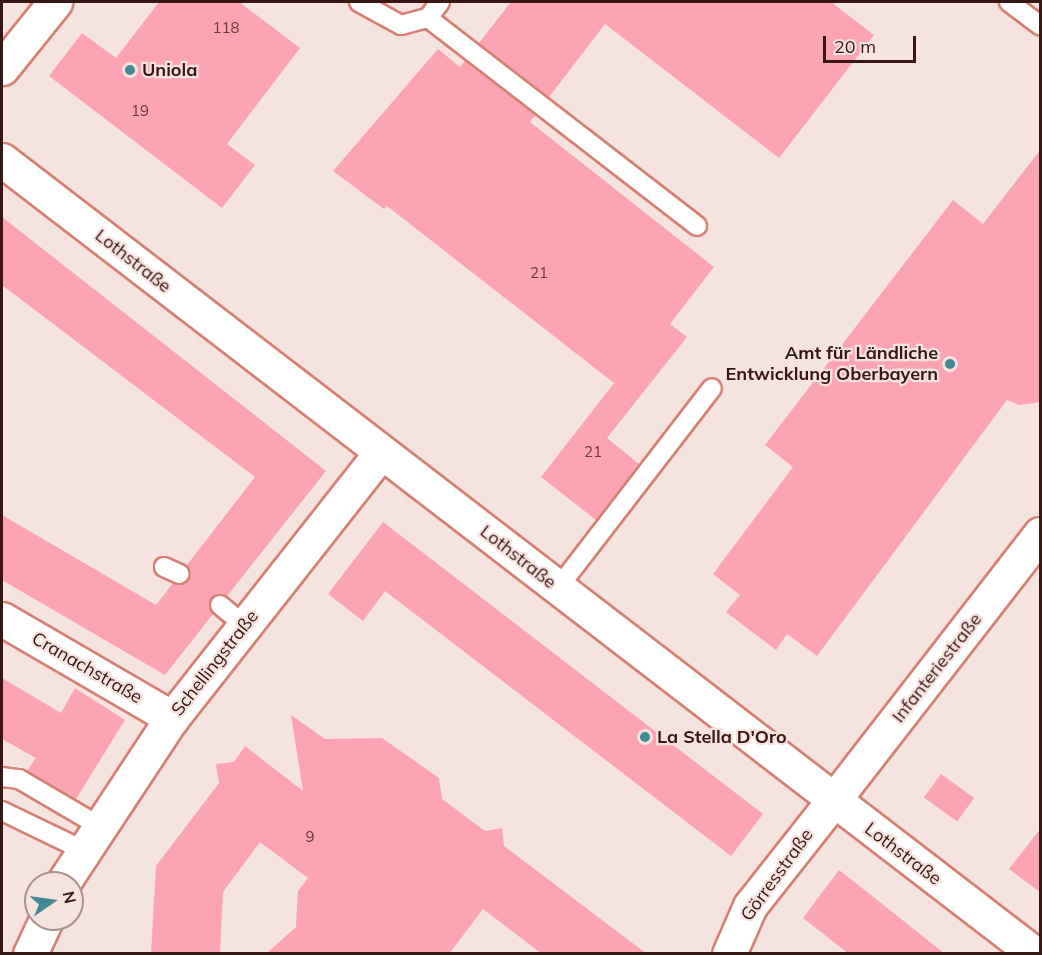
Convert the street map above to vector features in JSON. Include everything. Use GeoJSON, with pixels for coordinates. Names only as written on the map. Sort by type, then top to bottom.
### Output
{"type":"FeatureCollection","features":[{"type":"Feature","properties":{"kind":"street"},"geometry":{"type":"LineString","coordinates":[[2,68],[55,2]]}},
{"type":"Feature","properties":{"kind":"street","name":"Lothstraße"},"geometry":{"type":"LineString","coordinates":[[2,160],[1035,954]]}},
{"type":"Feature","properties":{"kind":"street","name":"Schellingstraße"},"geometry":{"type":"LineString","coordinates":[[70,871],[172,718],[232,615],[381,452]]}},
{"type":"Feature","properties":{"kind":"street","name":"Infanteriestraße"},"geometry":{"type":"LineString","coordinates":[[833,801],[1041,534]]}},
{"type":"Feature","properties":{"kind":"street","name":"Cranachstraße"},"geometry":{"type":"LineString","coordinates":[[2,619],[172,718]]}},
{"type":"Feature","properties":{"kind":"street","name":"Görresstraße"},"geometry":{"type":"LineString","coordinates":[[729,954],[750,906],[833,801]]}},
{"type":"Feature","properties":{"kind":"street"},"geometry":{"type":"LineString","coordinates":[[30,954],[41,931]]}},
{"type":"Feature","properties":{"kind":"lane"},"geometry":{"type":"LineString","coordinates":[[358,2],[401,25],[428,18],[440,2]]}},
{"type":"Feature","properties":{"kind":"lane"},"geometry":{"type":"LineString","coordinates":[[1009,2],[1041,25]]}},
{"type":"Feature","properties":{"kind":"lane"},"geometry":{"type":"LineString","coordinates":[[428,18],[697,226]]}},
{"type":"Feature","properties":{"kind":"lane"},"geometry":{"type":"LineString","coordinates":[[558,588],[712,388]]}},
{"type":"Feature","properties":{"kind":"lane"},"geometry":{"type":"LineString","coordinates":[[2,777],[19,779],[91,838]]}},
{"type":"Feature","properties":{"kind":"lane"},"geometry":{"type":"LineString","coordinates":[[2,811],[91,838]]}},
{"type":"Feature","properties":{"kind":"building"},"geometry":{"type":"Polygon","coordinates":[[[159,2],[239,2],[300,48],[227,144],[255,165],[222,208],[49,76],[82,33],[116,58],[159,2]]]}},
{"type":"Feature","properties":{"kind":"building"},"geometry":{"type":"Polygon","coordinates":[[[511,2],[831,2],[874,35],[779,158],[605,24],[549,97],[479,43],[511,2]]]}},
{"type":"Feature","properties":{"kind":"building"},"geometry":{"type":"Polygon","coordinates":[[[438,49],[460,67],[465,61],[535,115],[530,122],[714,267],[670,324],[687,337],[607,438],[639,464],[596,520],[541,477],[614,383],[387,206],[384,209],[333,171],[438,49]]]}},
{"type":"Feature","properties":{"kind":"building"},"geometry":{"type":"Polygon","coordinates":[[[1041,149],[1041,402],[1019,405],[1007,400],[817,656],[787,634],[776,650],[726,612],[740,595],[713,574],[793,467],[765,445],[953,200],[983,224],[1041,149]]]}},
{"type":"Feature","properties":{"kind":"building"},"geometry":{"type":"Polygon","coordinates":[[[2,217],[326,471],[227,596],[211,598],[213,614],[165,675],[2,580],[2,515],[156,605],[173,583],[182,585],[190,579],[187,565],[255,477],[2,285],[2,217]]]}},
{"type":"Feature","properties":{"kind":"building"},"geometry":{"type":"Polygon","coordinates":[[[383,522],[763,814],[731,856],[385,591],[363,621],[328,594],[383,522]]]}},
{"type":"Feature","properties":{"kind":"building"},"geometry":{"type":"Polygon","coordinates":[[[2,678],[61,713],[75,688],[125,720],[76,799],[27,771],[36,758],[2,739],[2,678]]]}},
{"type":"Feature","properties":{"kind":"building"},"geometry":{"type":"Polygon","coordinates":[[[291,715],[325,739],[382,738],[439,778],[442,799],[485,831],[502,828],[504,846],[647,954],[542,954],[483,909],[449,954],[266,954],[296,927],[298,891],[308,878],[260,842],[223,892],[220,954],[151,954],[156,866],[219,783],[216,764],[234,762],[245,746],[303,791],[291,715]]]}},
{"type":"Feature","properties":{"kind":"building"},"geometry":{"type":"Polygon","coordinates":[[[941,774],[974,798],[957,822],[924,797],[941,774]]]}},
{"type":"Feature","properties":{"kind":"building"},"geometry":{"type":"Polygon","coordinates":[[[1041,828],[1041,893],[1009,869],[1041,828]]]}},
{"type":"Feature","properties":{"kind":"building"},"geometry":{"type":"Polygon","coordinates":[[[839,870],[945,954],[849,954],[803,918],[839,870]]]}},
{"type":"Feature","properties":{"kind":"place","name":"Uniola"},"geometry":{"type":"Point","coordinates":[130,70]}},
{"type":"Feature","properties":{"kind":"place","name":"Amt für Ländliche Entwicklung Oberbayern"},"geometry":{"type":"Point","coordinates":[950,364]}},
{"type":"Feature","properties":{"kind":"place","name":"La Stella D'Oro"},"geometry":{"type":"Point","coordinates":[645,737]}}]}
